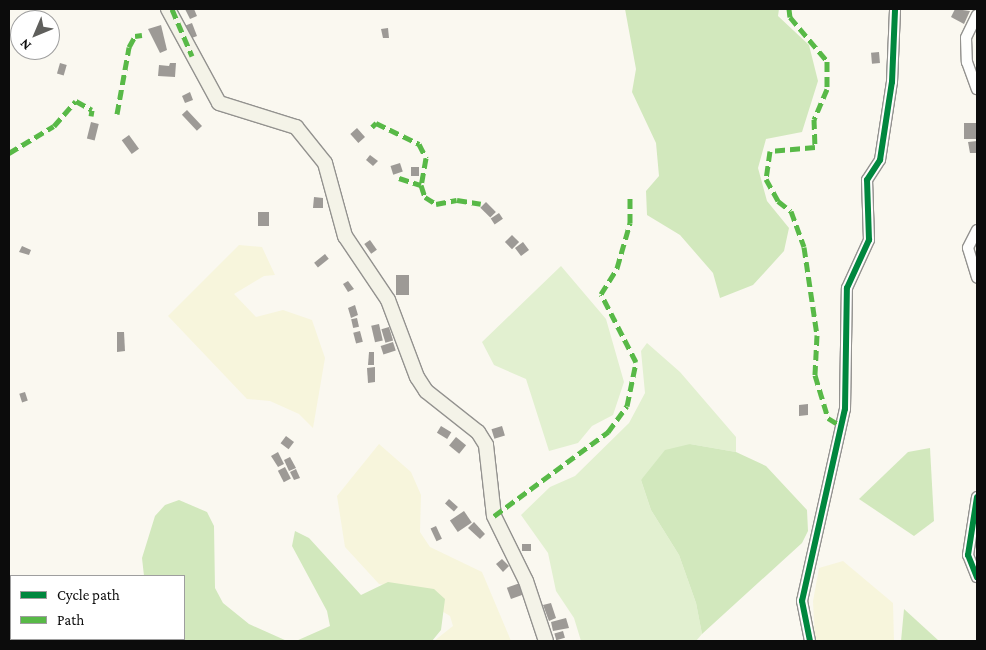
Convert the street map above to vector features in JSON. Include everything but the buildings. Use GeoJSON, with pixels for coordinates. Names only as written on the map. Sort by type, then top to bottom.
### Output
{"type":"FeatureCollection","features":[{"type":"Feature","properties":{"kind":"main road"},"geometry":{"type":"LineString","coordinates":[[168,9],[219,103],[296,127],[325,163],[345,236],[388,300],[417,377],[426,391],[478,432],[486,445],[494,516],[526,581],[546,641]]}},
{"type":"Feature","properties":{"kind":"street"},"geometry":{"type":"LineString","coordinates":[[810,641],[802,601],[845,409],[847,288],[869,240],[867,180],[880,160],[892,82],[895,9]]}},
{"type":"Feature","properties":{"kind":"street"},"geometry":{"type":"LineString","coordinates":[[977,15],[966,38],[967,62],[977,89]]}},
{"type":"Feature","properties":{"kind":"street"},"geometry":{"type":"LineString","coordinates":[[977,230],[968,248],[977,278]]}},
{"type":"Feature","properties":{"kind":"street"},"geometry":{"type":"LineString","coordinates":[[977,497],[968,555],[977,577]]}},
{"type":"Feature","properties":{"kind":"shaded area"},"geometry":{"type":"Polygon","coordinates":[[[239,245],[262,247],[275,275],[264,276],[234,294],[256,317],[283,310],[312,320],[325,358],[313,428],[299,414],[270,401],[247,399],[168,316],[239,245]]]}},
{"type":"Feature","properties":{"kind":"shaded area"},"geometry":{"type":"Polygon","coordinates":[[[379,444],[411,472],[421,495],[420,532],[430,547],[482,572],[511,641],[434,641],[453,626],[450,616],[405,589],[379,584],[345,547],[337,496],[379,444]]]}},
{"type":"Feature","properties":{"kind":"shaded area"},"geometry":{"type":"Polygon","coordinates":[[[843,561],[893,603],[894,641],[815,641],[813,601],[819,568],[843,561]]]}},
{"type":"Feature","properties":{"kind":"green space"},"geometry":{"type":"Polygon","coordinates":[[[625,9],[779,9],[778,16],[809,45],[818,81],[802,132],[766,139],[758,168],[767,201],[789,228],[784,251],[753,285],[720,298],[713,273],[680,235],[647,215],[646,191],[659,176],[656,143],[632,92],[636,69],[625,9]]]}},
{"type":"Feature","properties":{"kind":"green space"},"geometry":{"type":"Polygon","coordinates":[[[561,266],[606,319],[624,382],[613,415],[592,426],[578,443],[549,451],[526,379],[494,365],[482,342],[561,266]]]}},
{"type":"Feature","properties":{"kind":"green space"},"geometry":{"type":"Polygon","coordinates":[[[647,343],[680,372],[736,437],[736,452],[690,444],[641,480],[651,510],[679,555],[696,603],[702,634],[696,641],[581,641],[574,618],[556,591],[548,553],[521,515],[550,487],[575,476],[629,423],[645,393],[641,351],[647,343]]]}},
{"type":"Feature","properties":{"kind":"green space"},"geometry":{"type":"Polygon","coordinates":[[[690,444],[736,452],[766,466],[807,510],[808,531],[802,543],[702,634],[696,603],[679,555],[651,510],[641,480],[665,450],[690,444]]]}},
{"type":"Feature","properties":{"kind":"green space"},"geometry":{"type":"Polygon","coordinates":[[[930,448],[934,521],[914,536],[859,499],[908,452],[930,448]]]}},
{"type":"Feature","properties":{"kind":"green space"},"geometry":{"type":"Polygon","coordinates":[[[179,500],[207,512],[214,526],[215,588],[223,603],[249,624],[287,641],[163,641],[185,640],[185,575],[144,575],[142,558],[155,516],[165,505],[179,500]]]}},
{"type":"Feature","properties":{"kind":"green space"},"geometry":{"type":"Polygon","coordinates":[[[295,531],[309,538],[361,595],[388,582],[434,589],[445,599],[441,630],[432,641],[296,641],[330,626],[327,611],[292,546],[295,531]]]}},
{"type":"Feature","properties":{"kind":"green space"},"geometry":{"type":"Polygon","coordinates":[[[904,609],[939,641],[901,641],[904,609]]]}},
{"type":"Feature","properties":{"kind":"marked path"},"geometry":{"type":"LineString","coordinates":[[172,9],[192,56]]}},
{"type":"Feature","properties":{"kind":"marked path"},"geometry":{"type":"LineString","coordinates":[[789,9],[790,17],[827,61],[827,89],[814,119],[815,147],[770,151],[766,179],[778,201],[791,211],[804,247],[817,335],[815,375],[828,418],[841,426]]}},
{"type":"Feature","properties":{"kind":"marked path"},"geometry":{"type":"LineString","coordinates":[[117,114],[129,47],[135,36],[142,35]]}},
{"type":"Feature","properties":{"kind":"marked path"},"geometry":{"type":"LineString","coordinates":[[9,153],[54,126],[76,101],[92,110],[91,116]]}},
{"type":"Feature","properties":{"kind":"marked path"},"geometry":{"type":"LineString","coordinates":[[372,127],[376,123],[419,144],[426,158],[421,185],[425,197],[436,204],[457,200],[481,204]]}},
{"type":"Feature","properties":{"kind":"marked path"},"geometry":{"type":"LineString","coordinates":[[399,178],[421,185]]}},
{"type":"Feature","properties":{"kind":"marked path"},"geometry":{"type":"LineString","coordinates":[[494,516],[608,432],[627,406],[636,362],[601,294],[617,268],[630,223],[630,194]]}},
{"type":"Feature","properties":{"kind":"cycle path"},"geometry":{"type":"LineString","coordinates":[[810,641],[802,601],[845,409],[847,288],[869,240],[867,180],[880,160],[892,82],[895,9]]}},
{"type":"Feature","properties":{"kind":"cycle path"},"geometry":{"type":"LineString","coordinates":[[977,497],[968,555],[977,577]]}}]}
